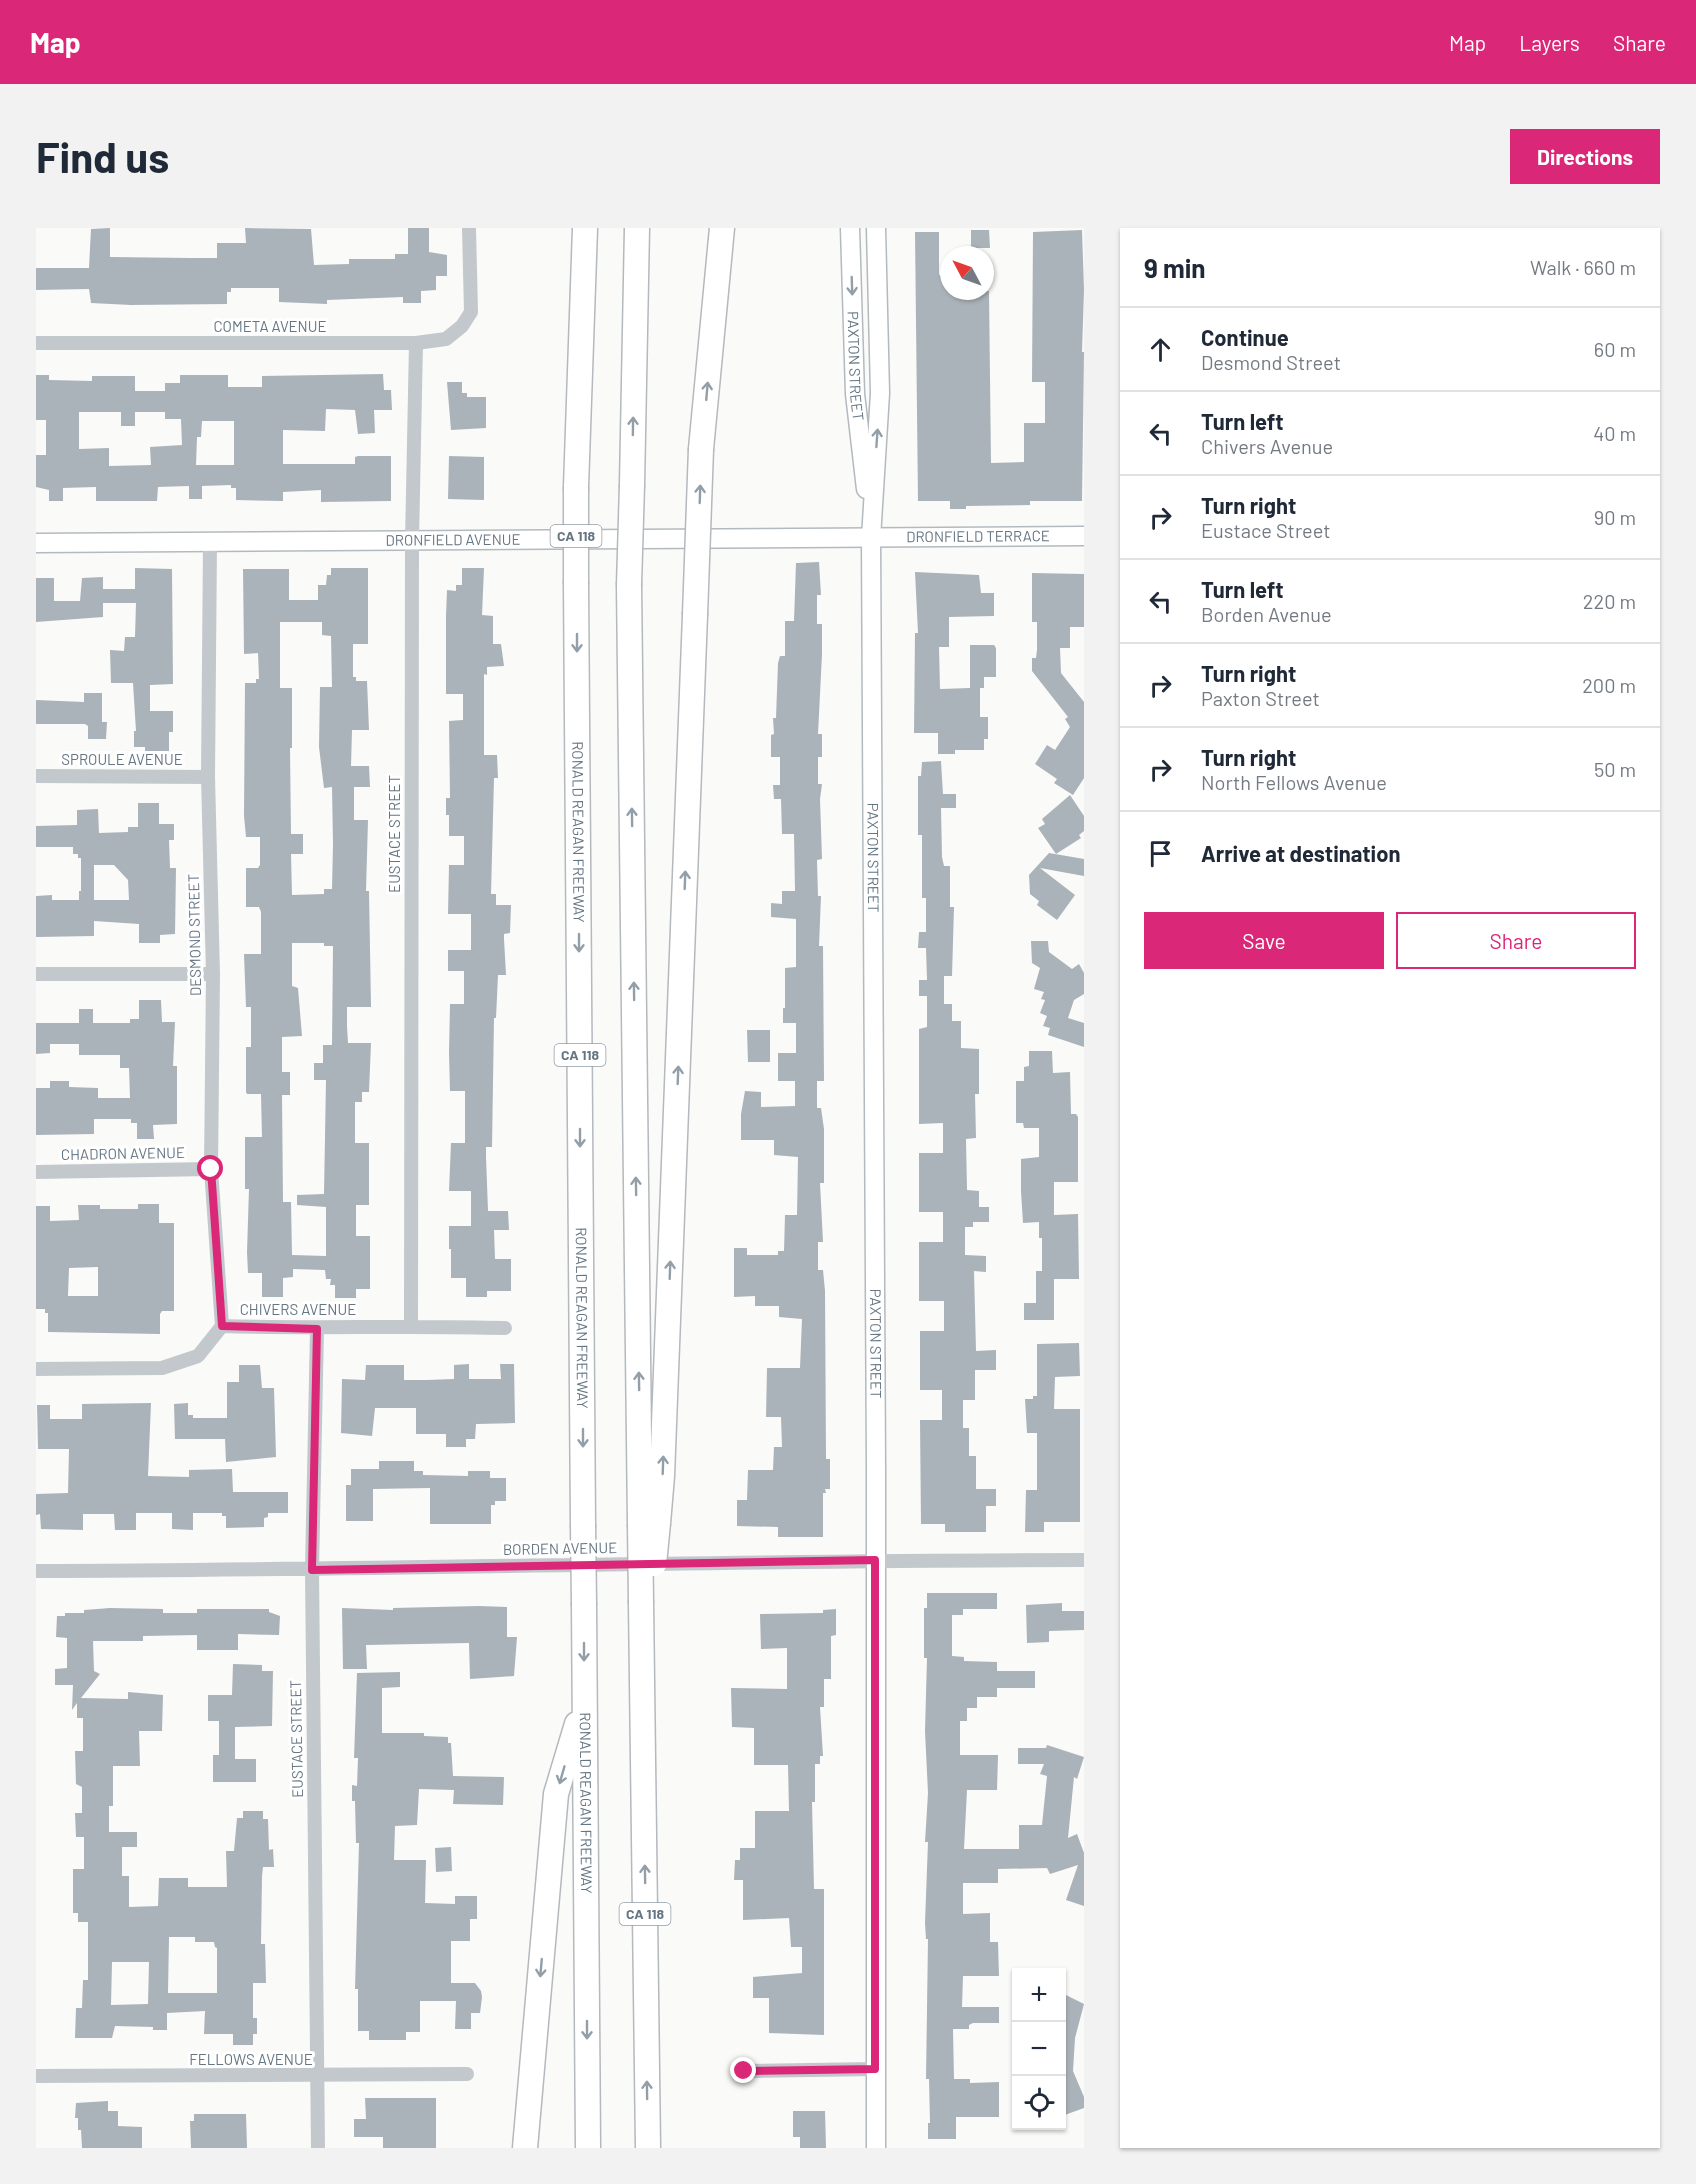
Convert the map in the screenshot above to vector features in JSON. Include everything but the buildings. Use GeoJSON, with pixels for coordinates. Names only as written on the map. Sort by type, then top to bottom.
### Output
{"type":"FeatureCollection","features":[{"type":"Feature","properties":{"kind":"highway"},"geometry":{"type":"LineString","coordinates":[[567,228],[576,488]]}},
{"type":"Feature","properties":{"kind":"highway"},"geometry":{"type":"LineString","coordinates":[[576,488],[585,228]]}},
{"type":"Feature","properties":{"kind":"highway"},"geometry":{"type":"LineString","coordinates":[[637,228],[629,585],[649,1523]]}},
{"type":"Feature","properties":{"kind":"highway"},"geometry":{"type":"LineString","coordinates":[[649,1523],[665,1418],[701,449],[722,228]]}},
{"type":"Feature","properties":{"kind":"highway","name":"RONALD REAGAN FREEWAY"},"geometry":{"type":"LineString","coordinates":[[576,488],[588,2148]]}},
{"type":"Feature","properties":{"kind":"highway","name":"CA 118"},"geometry":{"type":"LineString","coordinates":[[648,2148],[642,1680],[649,1523]]}},
{"type":"Feature","properties":{"kind":"highway"},"geometry":{"type":"LineString","coordinates":[[525,2148],[556,1794],[584,1699]]}},
{"type":"Feature","properties":{"kind":"street","name":"COMETA AVENUE"},"geometry":{"type":"LineString","coordinates":[[36,343],[416,343],[446,339],[462,326],[471,312],[469,228]]}},
{"type":"Feature","properties":{"kind":"street","name":"PAXTON STREET"},"geometry":{"type":"LineString","coordinates":[[850,228],[855,394],[871,538]]}},
{"type":"Feature","properties":{"kind":"street","name":"PAXTON STREET"},"geometry":{"type":"LineString","coordinates":[[876,228],[880,393],[871,538],[876,2148]]}},
{"type":"Feature","properties":{"kind":"street","name":"EUSTACE STREET"},"geometry":{"type":"LineString","coordinates":[[411,1325],[412,541],[416,343]]}},
{"type":"Feature","properties":{"kind":"street","name":"DRONFIELD TERRACE"},"geometry":{"type":"LineString","coordinates":[[871,538],[1084,536]]}},
{"type":"Feature","properties":{"kind":"street","name":"DRONFIELD AVENUE"},"geometry":{"type":"LineString","coordinates":[[36,543],[871,538]]}},
{"type":"Feature","properties":{"kind":"street","name":"DESMOND STREET"},"geometry":{"type":"LineString","coordinates":[[210,542],[208,777],[213,974],[211,1169],[222,1326]]}},
{"type":"Feature","properties":{"kind":"street","name":"SPROULE AVENUE"},"geometry":{"type":"LineString","coordinates":[[36,776],[208,777]]}},
{"type":"Feature","properties":{"kind":"street"},"geometry":{"type":"LineString","coordinates":[[36,974],[213,974]]}},
{"type":"Feature","properties":{"kind":"street","name":"CHADRON AVENUE"},"geometry":{"type":"LineString","coordinates":[[36,1172],[211,1169]]}},
{"type":"Feature","properties":{"kind":"street","name":"CHIVERS AVENUE"},"geometry":{"type":"LineString","coordinates":[[36,1369],[162,1368],[198,1356],[222,1326],[317,1329],[411,1325],[505,1328]]}},
{"type":"Feature","properties":{"kind":"street","name":"EUSTACE STREET"},"geometry":{"type":"LineString","coordinates":[[317,1329],[312,1570],[318,2148]]}},
{"type":"Feature","properties":{"kind":"street","name":"BORDEN AVENUE"},"geometry":{"type":"LineString","coordinates":[[36,1571],[312,1570],[875,1560],[1084,1560]]}},
{"type":"Feature","properties":{"kind":"street"},"geometry":{"type":"LineString","coordinates":[[744,2071],[875,2069]]}},
{"type":"Feature","properties":{"kind":"street","name":"FELLOWS AVENUE"},"geometry":{"type":"LineString","coordinates":[[36,2076],[467,2074]]}},
{"type":"Feature","properties":{"kind":"route"},"geometry":{"type":"LineString","coordinates":[[211,1169],[222,1326],[317,1329],[312,1570],[875,1560],[875,2069],[744,2071]]}}]}
